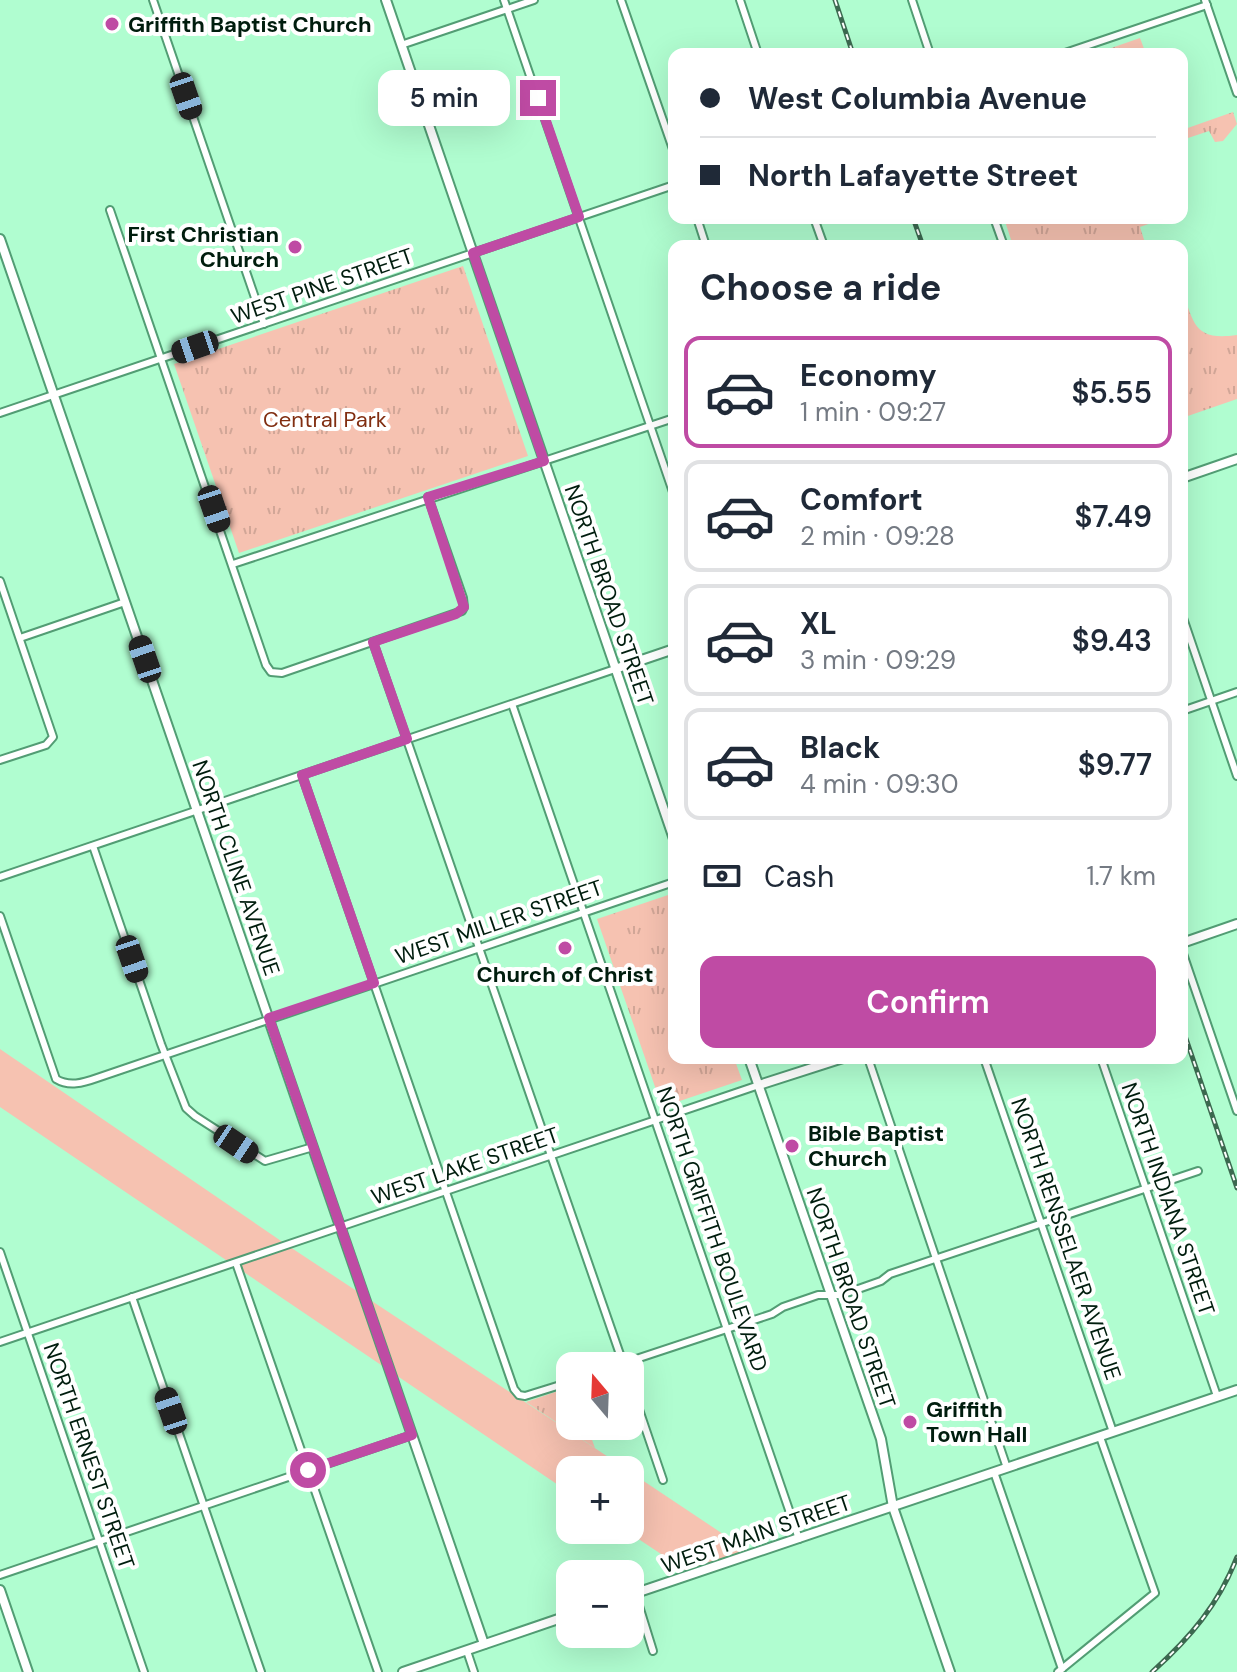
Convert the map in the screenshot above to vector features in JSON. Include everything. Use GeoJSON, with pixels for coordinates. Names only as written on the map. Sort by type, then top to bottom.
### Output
{"type":"FeatureCollection","features":[{"type":"Feature","properties":{"kind":"street"},"geometry":{"type":"LineString","coordinates":[[153,0],[264,324]]}},
{"type":"Feature","properties":{"kind":"street","name":"NORTH BROAD STREET"},"geometry":{"type":"LineString","coordinates":[[386,0],[668,822]]}},
{"type":"Feature","properties":{"kind":"street"},"geometry":{"type":"LineString","coordinates":[[504,0],[668,478]]}},
{"type":"Feature","properties":{"kind":"street"},"geometry":{"type":"LineString","coordinates":[[401,45],[534,0]]}},
{"type":"Feature","properties":{"kind":"street"},"geometry":{"type":"LineString","coordinates":[[621,0],[668,135]]}},
{"type":"Feature","properties":{"kind":"street"},"geometry":{"type":"LineString","coordinates":[[740,0],[756,48]]}},
{"type":"Feature","properties":{"kind":"street"},"geometry":{"type":"LineString","coordinates":[[912,0],[928,48]]}},
{"type":"Feature","properties":{"kind":"street"},"geometry":{"type":"LineString","coordinates":[[1079,48],[1206,3],[1237,93]]}},
{"type":"Feature","properties":{"kind":"street","name":"WEST PINE STREET"},"geometry":{"type":"LineString","coordinates":[[0,413],[668,187]]}},
{"type":"Feature","properties":{"kind":"street"},"geometry":{"type":"LineString","coordinates":[[110,210],[266,665],[275,674],[456,614],[464,607],[428,497]]}},
{"type":"Feature","properties":{"kind":"street","name":"NORTH CLINE AVENUE"},"geometry":{"type":"LineString","coordinates":[[0,239],[484,1644]]}},
{"type":"Feature","properties":{"kind":"street"},"geometry":{"type":"LineString","coordinates":[[233,564],[668,420]]}},
{"type":"Feature","properties":{"kind":"street"},"geometry":{"type":"LineString","coordinates":[[1188,476],[1237,459]]}},
{"type":"Feature","properties":{"kind":"street"},"geometry":{"type":"LineString","coordinates":[[0,581],[53,739],[46,745],[0,760]]}},
{"type":"Feature","properties":{"kind":"street"},"geometry":{"type":"LineString","coordinates":[[20,638],[125,602]]}},
{"type":"Feature","properties":{"kind":"street"},"geometry":{"type":"LineString","coordinates":[[1188,633],[1237,776]]}},
{"type":"Feature","properties":{"kind":"street"},"geometry":{"type":"LineString","coordinates":[[373,642],[616,1352]]}},
{"type":"Feature","properties":{"kind":"street"},"geometry":{"type":"LineString","coordinates":[[0,877],[668,651]]}},
{"type":"Feature","properties":{"kind":"street"},"geometry":{"type":"LineString","coordinates":[[1188,709],[1237,692]]}},
{"type":"Feature","properties":{"kind":"street","name":"NORTH GRIFFITH BOULEVARD"},"geometry":{"type":"LineString","coordinates":[[512,704],[799,1539]]}},
{"type":"Feature","properties":{"kind":"street"},"geometry":{"type":"LineString","coordinates":[[302,775],[513,1386],[519,1395],[532,1395],[556,1387]]}},
{"type":"Feature","properties":{"kind":"street"},"geometry":{"type":"LineString","coordinates":[[93,846],[188,1111],[256,1157],[271,1161],[313,1147]]}},
{"type":"Feature","properties":{"kind":"street","name":"WEST MILLER STREET"},"geometry":{"type":"LineString","coordinates":[[0,916],[56,1079],[63,1083],[83,1083],[668,884]]}},
{"type":"Feature","properties":{"kind":"street"},"geometry":{"type":"LineString","coordinates":[[1188,941],[1237,924]]}},
{"type":"Feature","properties":{"kind":"street"},"geometry":{"type":"LineString","coordinates":[[1188,968],[1237,1111]]}},
{"type":"Feature","properties":{"kind":"street","name":"NORTH BROAD STREET"},"geometry":{"type":"LineString","coordinates":[[751,1064],[881,1439],[893,1507],[950,1672]]}},
{"type":"Feature","properties":{"kind":"street"},"geometry":{"type":"LineString","coordinates":[[759,1085],[824,1064]]}},
{"type":"Feature","properties":{"kind":"street"},"geometry":{"type":"LineString","coordinates":[[870,1064],[1007,1468]]}},
{"type":"Feature","properties":{"kind":"street","name":"NORTH RENSSELAER AVENUE"},"geometry":{"type":"LineString","coordinates":[[986,1064],[1113,1432]]}},
{"type":"Feature","properties":{"kind":"street","name":"NORTH INDIANA STREET"},"geometry":{"type":"LineString","coordinates":[[1103,1064],[1217,1396]]}},
{"type":"Feature","properties":{"kind":"street","name":"WEST LAKE STREET"},"geometry":{"type":"LineString","coordinates":[[0,1342],[759,1085]]}},
{"type":"Feature","properties":{"kind":"street"},"geometry":{"type":"LineString","coordinates":[[644,1357],[818,1295],[841,1295],[936,1258],[1198,1171]]}},
{"type":"Feature","properties":{"kind":"street","name":"NORTH ERNEST STREET"},"geometry":{"type":"LineString","coordinates":[[0,1252],[144,1672]]}},
{"type":"Feature","properties":{"kind":"street"},"geometry":{"type":"LineString","coordinates":[[236,1263],[378,1672]]}},
{"type":"Feature","properties":{"kind":"street"},"geometry":{"type":"LineString","coordinates":[[132,1297],[261,1672]]}},
{"type":"Feature","properties":{"kind":"street","name":"WEST MAIN STREET"},"geometry":{"type":"LineString","coordinates":[[644,1590],[1237,1390]]}},
{"type":"Feature","properties":{"kind":"street"},"geometry":{"type":"LineString","coordinates":[[644,1424],[663,1480]]}},
{"type":"Feature","properties":{"kind":"street"},"geometry":{"type":"LineString","coordinates":[[0,1575],[412,1435]]}},
{"type":"Feature","properties":{"kind":"street"},"geometry":{"type":"LineString","coordinates":[[994,1472],[1060,1670],[1155,1593],[1100,1437]]}},
{"type":"Feature","properties":{"kind":"street"},"geometry":{"type":"LineString","coordinates":[[0,1590],[28,1672]]}},
{"type":"Feature","properties":{"kind":"street"},"geometry":{"type":"LineString","coordinates":[[403,1672],[556,1620]]}},
{"type":"Feature","properties":{"kind":"street"},"geometry":{"type":"LineString","coordinates":[[644,1625],[653,1651]]}},
{"type":"Feature","properties":{"kind":"street"},"geometry":{"type":"LineString","coordinates":[[467,1651],[474,1672]]}},
{"type":"Feature","properties":{"kind":"green space"},"geometry":{"type":"Polygon","coordinates":[[[1140,38],[1144,48],[1111,48],[1140,38]]]}},
{"type":"Feature","properties":{"kind":"green space"},"geometry":{"type":"Polygon","coordinates":[[[1233,112],[1237,124],[1223,141],[1215,142],[1209,131],[1188,138],[1188,128],[1233,112]]]}},
{"type":"Feature","properties":{"kind":"green space"},"geometry":{"type":"Polygon","coordinates":[[[1006,224],[1148,224],[1140,227],[1144,240],[1011,240],[1006,224]]]}},
{"type":"Feature","properties":{"kind":"green space","name":"Central Park"},"geometry":{"type":"Polygon","coordinates":[[[463,266],[528,456],[239,553],[174,364],[463,266]]]}},
{"type":"Feature","properties":{"kind":"green space"},"geometry":{"type":"Polygon","coordinates":[[[1188,306],[1193,321],[1204,332],[1237,335],[1237,399],[1188,416],[1188,306]]]}},
{"type":"Feature","properties":{"kind":"green space"},"geometry":{"type":"Polygon","coordinates":[[[668,895],[668,1064],[736,1064],[742,1080],[662,1107],[597,919],[668,895]]]}},
{"type":"Feature","properties":{"kind":"green space"},"geometry":{"type":"Polygon","coordinates":[[[0,1049],[287,1245],[556,1422],[556,1440],[583,1440],[607,1456],[556,1456],[556,1484],[0,1107],[0,1049]]]}},
{"type":"Feature","properties":{"kind":"green space"},"geometry":{"type":"Polygon","coordinates":[[[556,1392],[556,1422],[526,1402],[556,1392]]]}},
{"type":"Feature","properties":{"kind":"green space"},"geometry":{"type":"Polygon","coordinates":[[[644,1481],[753,1554],[691,1574],[644,1543],[644,1481]]]}},
{"type":"Feature","properties":{"kind":"railway"},"geometry":{"type":"LineString","coordinates":[[835,0],[851,48]]}},
{"type":"Feature","properties":{"kind":"railway"},"geometry":{"type":"LineString","coordinates":[[915,224],[921,240]]}},
{"type":"Feature","properties":{"kind":"railway"},"geometry":{"type":"LineString","coordinates":[[1188,1045],[1237,1188]]}},
{"type":"Feature","properties":{"kind":"railway"},"geometry":{"type":"LineString","coordinates":[[1152,1672],[1202,1619],[1237,1557]]}},
{"type":"Feature","properties":{"kind":"place","name":"Griffith Baptist Church"},"geometry":{"type":"Point","coordinates":[112,24]}},
{"type":"Feature","properties":{"kind":"place","name":"First Christian Church"},"geometry":{"type":"Point","coordinates":[295,247]}},
{"type":"Feature","properties":{"kind":"place","name":"Church of Christ"},"geometry":{"type":"Point","coordinates":[565,948]}},
{"type":"Feature","properties":{"kind":"place","name":"Bible Baptist Church"},"geometry":{"type":"Point","coordinates":[792,1146]}},
{"type":"Feature","properties":{"kind":"place","name":"Griffith Town Hall"},"geometry":{"type":"Point","coordinates":[910,1422]}},
{"type":"Feature","properties":{"kind":"route"},"geometry":{"type":"LineString","coordinates":[[308,1470],[412,1435],[269,1018],[374,983],[302,775],[407,739],[373,642],[456,614],[464,607],[428,497],[544,461],[473,253],[579,217],[538,98]]}}]}
